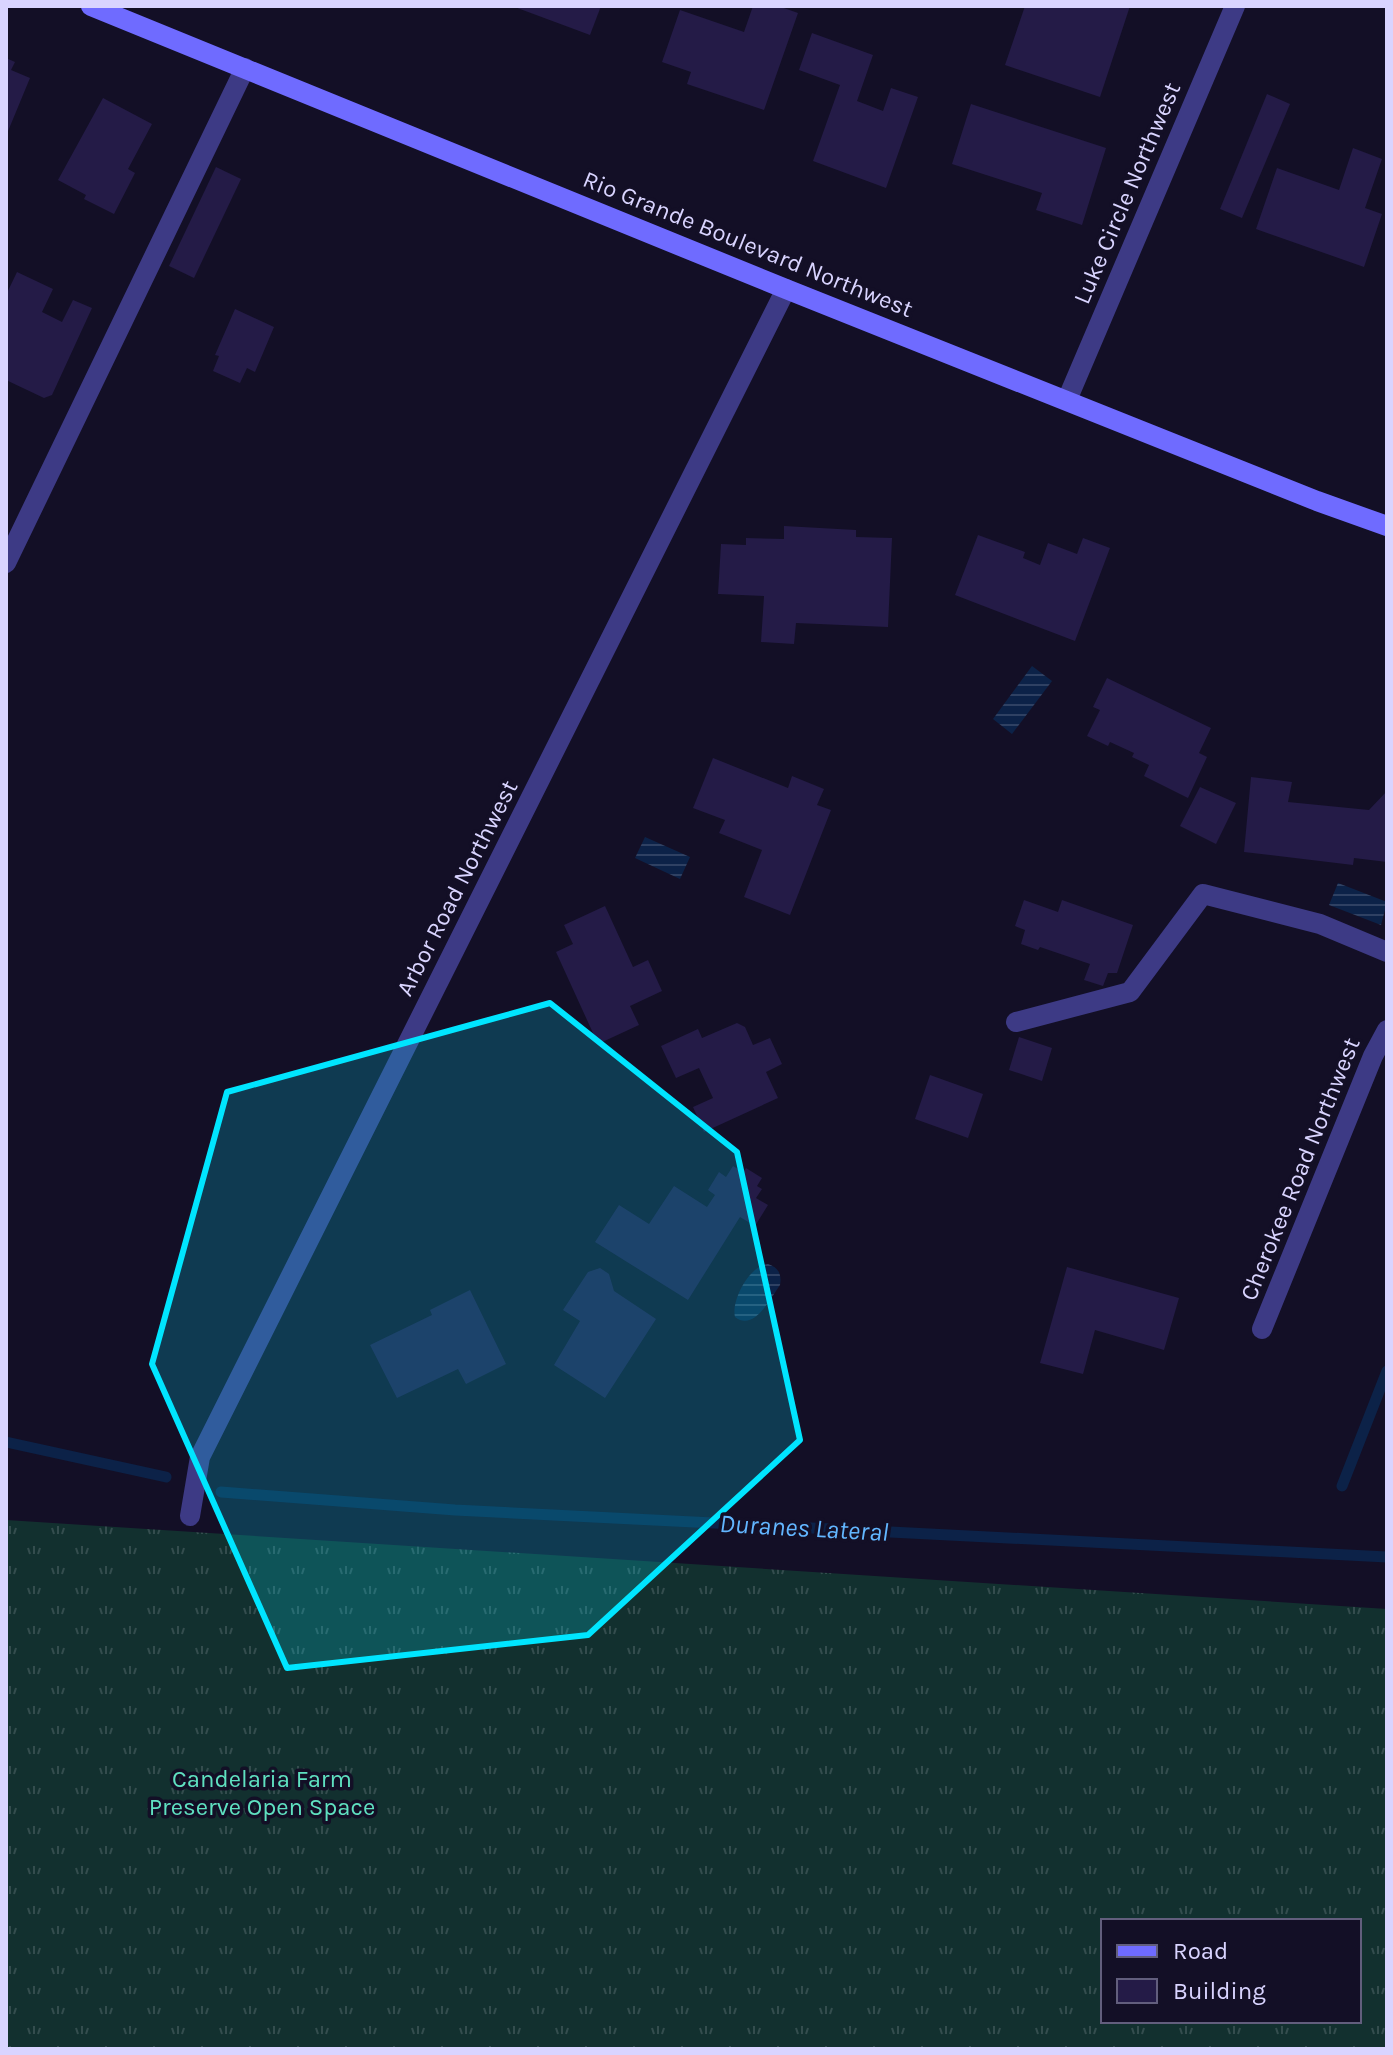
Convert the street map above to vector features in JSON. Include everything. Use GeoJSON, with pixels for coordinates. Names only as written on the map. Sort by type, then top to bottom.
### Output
{"type":"FeatureCollection","features":[{"type":"Feature","properties":{"kind":"main road","name":"Rio Grande Boulevard Northwest"},"geometry":{"type":"LineString","coordinates":[[91,6],[786,289],[1317,501],[1387,526]]}},
{"type":"Feature","properties":{"kind":"street","name":"Luke Circle Northwest"},"geometry":{"type":"LineString","coordinates":[[1067,400],[1235,6]]}},
{"type":"Feature","properties":{"kind":"street"},"geometry":{"type":"LineString","coordinates":[[6,563],[245,68]]}},
{"type":"Feature","properties":{"kind":"street","name":"Arbor Road Northwest"},"geometry":{"type":"LineString","coordinates":[[190,1516],[200,1457],[786,289]]}},
{"type":"Feature","properties":{"kind":"street"},"geometry":{"type":"LineString","coordinates":[[1016,1022],[1130,992],[1203,894],[1320,924],[1387,952]]}},
{"type":"Feature","properties":{"kind":"street","name":"Cherokee Road Northwest"},"geometry":{"type":"LineString","coordinates":[[1262,1329],[1373,1056],[1387,1030]]}},
{"type":"Feature","properties":{"kind":"highlighted area"},"geometry":{"type":"Polygon","coordinates":[[[550,1003],[737,1152],[800,1440],[588,1635],[287,1668],[152,1364],[227,1092],[550,1003]]]}},
{"type":"Feature","properties":{"kind":"green space","name":"Candelaria Farm Preserve Open Space"},"geometry":{"type":"Polygon","coordinates":[[[6,1520],[1387,1609],[1387,2049],[6,2049],[6,1520]]]}},
{"type":"Feature","properties":{"kind":"water"},"geometry":{"type":"Polygon","coordinates":[[[1032,666],[1052,681],[1012,734],[993,719],[1032,666]]]}},
{"type":"Feature","properties":{"kind":"water"},"geometry":{"type":"Polygon","coordinates":[[[645,837],[690,857],[680,879],[635,858],[645,837]]]}},
{"type":"Feature","properties":{"kind":"water"},"geometry":{"type":"Polygon","coordinates":[[[1338,883],[1387,902],[1381,925],[1329,905],[1338,883]]]}},
{"type":"Feature","properties":{"kind":"water"},"geometry":{"type":"Polygon","coordinates":[[[768,1264],[778,1272],[780,1285],[761,1312],[742,1321],[735,1317],[735,1310],[743,1284],[755,1270],[768,1264]]]}},
{"type":"Feature","properties":{"kind":"building"},"geometry":{"type":"Polygon","coordinates":[[[512,6],[601,6],[590,35],[512,6]]]}},
{"type":"Feature","properties":{"kind":"building"},"geometry":{"type":"Polygon","coordinates":[[[753,6],[778,6],[798,13],[764,110],[687,84],[691,72],[662,62],[680,10],[744,32],[753,6]]]}},
{"type":"Feature","properties":{"kind":"building"},"geometry":{"type":"Polygon","coordinates":[[[1025,6],[1130,6],[1100,97],[1005,65],[1025,6]]]}},
{"type":"Feature","properties":{"kind":"building"},"geometry":{"type":"Polygon","coordinates":[[[812,33],[873,55],[857,101],[883,111],[891,88],[918,97],[886,188],[813,161],[840,85],[799,70],[812,33]]]}},
{"type":"Feature","properties":{"kind":"building"},"geometry":{"type":"Polygon","coordinates":[[[6,58],[15,62],[11,70],[30,78],[6,136],[6,58]]]}},
{"type":"Feature","properties":{"kind":"building"},"geometry":{"type":"Polygon","coordinates":[[[1267,94],[1290,104],[1242,218],[1220,209],[1267,94]]]}},
{"type":"Feature","properties":{"kind":"building"},"geometry":{"type":"Polygon","coordinates":[[[103,98],[152,124],[128,169],[135,173],[114,214],[84,199],[86,195],[58,180],[103,98]]]}},
{"type":"Feature","properties":{"kind":"building"},"geometry":{"type":"Polygon","coordinates":[[[971,104],[1106,148],[1082,225],[1036,210],[1042,193],[952,164],[971,104]]]}},
{"type":"Feature","properties":{"kind":"building"},"geometry":{"type":"Polygon","coordinates":[[[1353,148],[1382,159],[1365,208],[1382,214],[1364,267],[1256,229],[1277,168],[1339,190],[1353,148]]]}},
{"type":"Feature","properties":{"kind":"building"},"geometry":{"type":"Polygon","coordinates":[[[216,167],[241,179],[194,278],[169,266],[216,167]]]}},
{"type":"Feature","properties":{"kind":"building"},"geometry":{"type":"Polygon","coordinates":[[[17,272],[53,289],[42,312],[62,322],[73,300],[92,308],[52,395],[44,398],[6,380],[6,295],[17,272]]]}},
{"type":"Feature","properties":{"kind":"building"},"geometry":{"type":"Polygon","coordinates":[[[235,309],[274,327],[255,372],[247,368],[240,383],[213,371],[219,356],[215,355],[235,309]]]}},
{"type":"Feature","properties":{"kind":"building"},"geometry":{"type":"Polygon","coordinates":[[[784,526],[856,530],[856,537],[892,538],[888,627],[796,623],[794,644],[761,642],[764,596],[718,594],[721,544],[746,545],[746,538],[784,539],[784,526]]]}},
{"type":"Feature","properties":{"kind":"building"},"geometry":{"type":"Polygon","coordinates":[[[978,535],[1025,552],[1023,558],[1040,565],[1048,543],[1077,554],[1083,538],[1110,548],[1075,641],[955,595],[978,535]]]}},
{"type":"Feature","properties":{"kind":"building"},"geometry":{"type":"Polygon","coordinates":[[[1107,678],[1211,728],[1199,753],[1207,757],[1188,798],[1144,776],[1149,765],[1132,757],[1134,753],[1087,736],[1100,710],[1093,707],[1107,678]]]}},
{"type":"Feature","properties":{"kind":"building"},"geometry":{"type":"Polygon","coordinates":[[[713,758],[788,788],[792,776],[824,789],[817,805],[831,810],[790,915],[744,897],[762,850],[719,833],[725,820],[693,808],[713,758]]]}},
{"type":"Feature","properties":{"kind":"building"},"geometry":{"type":"Polygon","coordinates":[[[1251,777],[1292,782],[1288,802],[1369,810],[1387,791],[1387,862],[1354,858],[1353,865],[1244,852],[1251,777]]]}},
{"type":"Feature","properties":{"kind":"building"},"geometry":{"type":"Polygon","coordinates":[[[1200,787],[1236,803],[1216,844],[1180,826],[1200,787]]]}},
{"type":"Feature","properties":{"kind":"building"},"geometry":{"type":"Polygon","coordinates":[[[1024,900],[1058,912],[1062,900],[1133,925],[1117,973],[1108,973],[1103,986],[1084,980],[1090,964],[1040,947],[1038,950],[1021,944],[1025,930],[1015,926],[1024,900]]]}},
{"type":"Feature","properties":{"kind":"building"},"geometry":{"type":"Polygon","coordinates":[[[605,906],[633,967],[648,960],[662,991],[630,1006],[639,1025],[598,1044],[556,952],[573,944],[564,925],[605,906]]]}},
{"type":"Feature","properties":{"kind":"building"},"geometry":{"type":"Polygon","coordinates":[[[737,1023],[745,1027],[753,1045],[770,1038],[782,1064],[766,1072],[778,1098],[704,1132],[693,1107],[713,1098],[699,1068],[676,1078],[661,1046],[698,1029],[702,1038],[737,1023]]]}},
{"type":"Feature","properties":{"kind":"building"},"geometry":{"type":"Polygon","coordinates":[[[1019,1037],[1052,1048],[1042,1081],[1009,1070],[1019,1037]]]}},
{"type":"Feature","properties":{"kind":"building"},"geometry":{"type":"Polygon","coordinates":[[[930,1075],[983,1094],[968,1138],[915,1119],[930,1075]]]}},
{"type":"Feature","properties":{"kind":"building"},"geometry":{"type":"Polygon","coordinates":[[[733,1166],[743,1172],[746,1168],[762,1178],[757,1186],[762,1189],[756,1198],[768,1205],[755,1226],[740,1217],[688,1300],[595,1242],[619,1205],[649,1224],[674,1186],[707,1207],[715,1195],[708,1190],[719,1172],[726,1177],[733,1166]]]}},
{"type":"Feature","properties":{"kind":"building"},"geometry":{"type":"Polygon","coordinates":[[[1067,1267],[1179,1298],[1164,1350],[1095,1330],[1083,1374],[1040,1363],[1067,1267]]]}},
{"type":"Feature","properties":{"kind":"building"},"geometry":{"type":"Polygon","coordinates":[[[600,1268],[609,1274],[614,1291],[656,1319],[605,1398],[554,1365],[580,1321],[563,1310],[588,1272],[600,1268]]]}},
{"type":"Feature","properties":{"kind":"building"},"geometry":{"type":"Polygon","coordinates":[[[470,1290],[506,1364],[466,1384],[458,1369],[397,1398],[370,1345],[432,1315],[430,1310],[470,1290]]]}},
{"type":"Feature","properties":{"kind":"waterway"},"geometry":{"type":"LineString","coordinates":[[1342,1486],[1387,1371]]}},
{"type":"Feature","properties":{"kind":"waterway","name":"Duranes Lateral"},"geometry":{"type":"LineString","coordinates":[[6,1442],[166,1477]]}},
{"type":"Feature","properties":{"kind":"waterway","name":"Duranes Lateral"},"geometry":{"type":"LineString","coordinates":[[221,1492],[455,1510],[1387,1557]]}}]}
